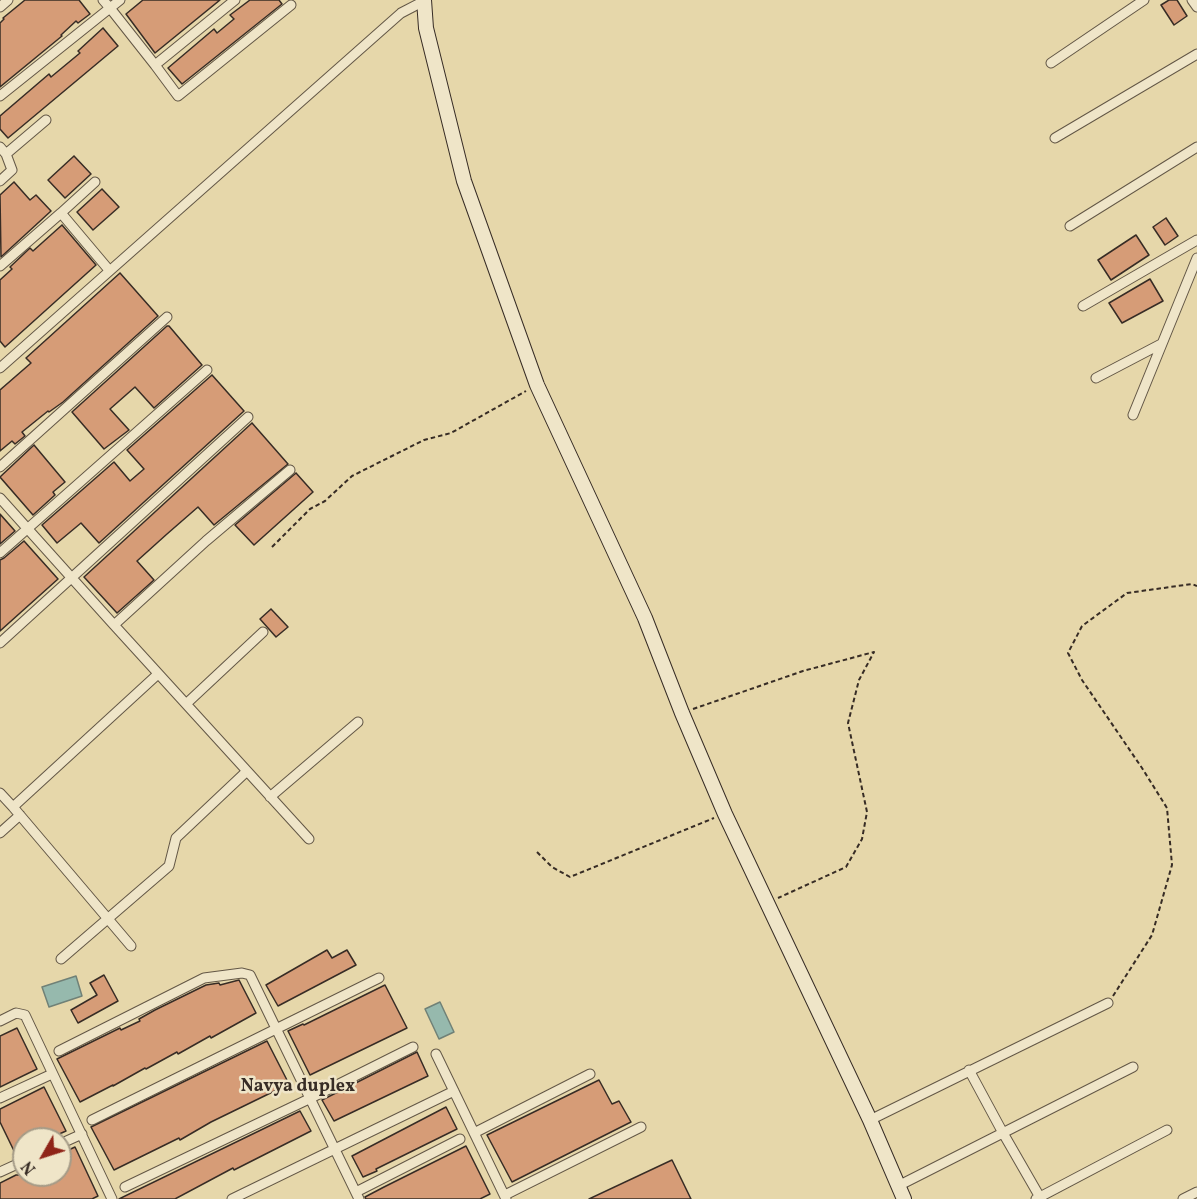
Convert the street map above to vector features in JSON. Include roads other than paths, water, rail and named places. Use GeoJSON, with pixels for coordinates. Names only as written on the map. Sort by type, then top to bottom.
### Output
{"type":"FeatureCollection","features":[{"type":"Feature","properties":{"kind":"street"},"geometry":{"type":"LineString","coordinates":[[0,7],[9,0]]}},
{"type":"Feature","properties":{"kind":"street"},"geometry":{"type":"LineString","coordinates":[[103,0],[178,96],[291,5]]}},
{"type":"Feature","properties":{"kind":"street"},"geometry":{"type":"LineString","coordinates":[[0,96],[120,0]]}},
{"type":"Feature","properties":{"kind":"street"},"geometry":{"type":"LineString","coordinates":[[155,65],[235,0]]}},
{"type":"Feature","properties":{"kind":"street"},"geometry":{"type":"LineString","coordinates":[[1051,63],[1144,0]]}},
{"type":"Feature","properties":{"kind":"street"},"geometry":{"type":"LineString","coordinates":[[1192,0],[1197,7]]}},
{"type":"Feature","properties":{"kind":"street"},"geometry":{"type":"LineString","coordinates":[[0,368],[400,13],[424,1],[426,28],[464,181],[537,385],[645,618],[725,814],[870,1119],[901,1193],[1003,1133],[1132,1067]]}},
{"type":"Feature","properties":{"kind":"street"},"geometry":{"type":"LineString","coordinates":[[1055,138],[1197,54]]}},
{"type":"Feature","properties":{"kind":"street"},"geometry":{"type":"LineString","coordinates":[[0,181],[12,170],[3,151],[46,120]]}},
{"type":"Feature","properties":{"kind":"street"},"geometry":{"type":"LineString","coordinates":[[1070,226],[1197,147]]}},
{"type":"Feature","properties":{"kind":"street"},"geometry":{"type":"LineString","coordinates":[[0,266],[94,182]]}},
{"type":"Feature","properties":{"kind":"street"},"geometry":{"type":"LineString","coordinates":[[61,213],[110,270]]}},
{"type":"Feature","properties":{"kind":"street"},"geometry":{"type":"LineString","coordinates":[[1083,306],[1197,240]]}},
{"type":"Feature","properties":{"kind":"street"},"geometry":{"type":"LineString","coordinates":[[1133,414],[1197,258]]}},
{"type":"Feature","properties":{"kind":"street"},"geometry":{"type":"LineString","coordinates":[[0,467],[167,317]]}},
{"type":"Feature","properties":{"kind":"street"},"geometry":{"type":"LineString","coordinates":[[1096,378],[1161,344]]}},
{"type":"Feature","properties":{"kind":"street"},"geometry":{"type":"LineString","coordinates":[[0,553],[207,370]]}},
{"type":"Feature","properties":{"kind":"street"},"geometry":{"type":"LineString","coordinates":[[0,643],[248,417]]}},
{"type":"Feature","properties":{"kind":"street"},"geometry":{"type":"LineString","coordinates":[[114,625],[206,541],[290,470]]}},
{"type":"Feature","properties":{"kind":"street"},"geometry":{"type":"LineString","coordinates":[[0,498],[309,839]]}},
{"type":"Feature","properties":{"kind":"street"},"geometry":{"type":"LineString","coordinates":[[186,704],[263,632]]}},
{"type":"Feature","properties":{"kind":"street"},"geometry":{"type":"LineString","coordinates":[[13,807],[158,674]]}},
{"type":"Feature","properties":{"kind":"street"},"geometry":{"type":"LineString","coordinates":[[270,797],[358,722]]}},
{"type":"Feature","properties":{"kind":"street"},"geometry":{"type":"LineString","coordinates":[[61,959],[169,866],[176,838],[247,771]]}},
{"type":"Feature","properties":{"kind":"street"},"geometry":{"type":"LineString","coordinates":[[0,793],[131,946]]}},
{"type":"Feature","properties":{"kind":"street"},"geometry":{"type":"LineString","coordinates":[[0,833],[20,815]]}},
{"type":"Feature","properties":{"kind":"street"},"geometry":{"type":"LineString","coordinates":[[59,1051],[204,978],[242,973],[250,975],[357,1197],[460,1138]]}},
{"type":"Feature","properties":{"kind":"street"},"geometry":{"type":"LineString","coordinates":[[92,1120],[379,978]]}},
{"type":"Feature","properties":{"kind":"street"},"geometry":{"type":"LineString","coordinates":[[870,1119],[1108,1003]]}},
{"type":"Feature","properties":{"kind":"street"},"geometry":{"type":"LineString","coordinates":[[0,1021],[16,1013],[25,1015],[112,1199]]}},
{"type":"Feature","properties":{"kind":"street"},"geometry":{"type":"LineString","coordinates":[[125,1187],[413,1047]]}},
{"type":"Feature","properties":{"kind":"street"},"geometry":{"type":"LineString","coordinates":[[436,1054],[506,1197],[641,1127]]}},
{"type":"Feature","properties":{"kind":"street"},"geometry":{"type":"LineString","coordinates":[[969,1070],[1039,1198],[1167,1130]]}},
{"type":"Feature","properties":{"kind":"street"},"geometry":{"type":"LineString","coordinates":[[0,1098],[52,1074]]}},
{"type":"Feature","properties":{"kind":"street"},"geometry":{"type":"LineString","coordinates":[[474,1133],[590,1074]]}},
{"type":"Feature","properties":{"kind":"street"},"geometry":{"type":"LineString","coordinates":[[232,1199],[454,1091]]}},
{"type":"Feature","properties":{"kind":"street"},"geometry":{"type":"LineString","coordinates":[[72,1139],[82,1134]]}},
{"type":"Feature","properties":{"kind":"street"},"geometry":{"type":"LineString","coordinates":[[1183,1199],[1197,1192]]}},
{"type":"Feature","properties":{"kind":"water"},"geometry":{"type":"Polygon","coordinates":[[[76,976],[82,996],[49,1007],[42,987],[76,976]]]}},
{"type":"Feature","properties":{"kind":"water"},"geometry":{"type":"Polygon","coordinates":[[[440,1002],[454,1032],[439,1039],[425,1009],[440,1002]]]}},
{"type":"Feature","properties":{"kind":"district","name":"Navya duplex"},"geometry":{"type":"Point","coordinates":[298,1088]}}]}
